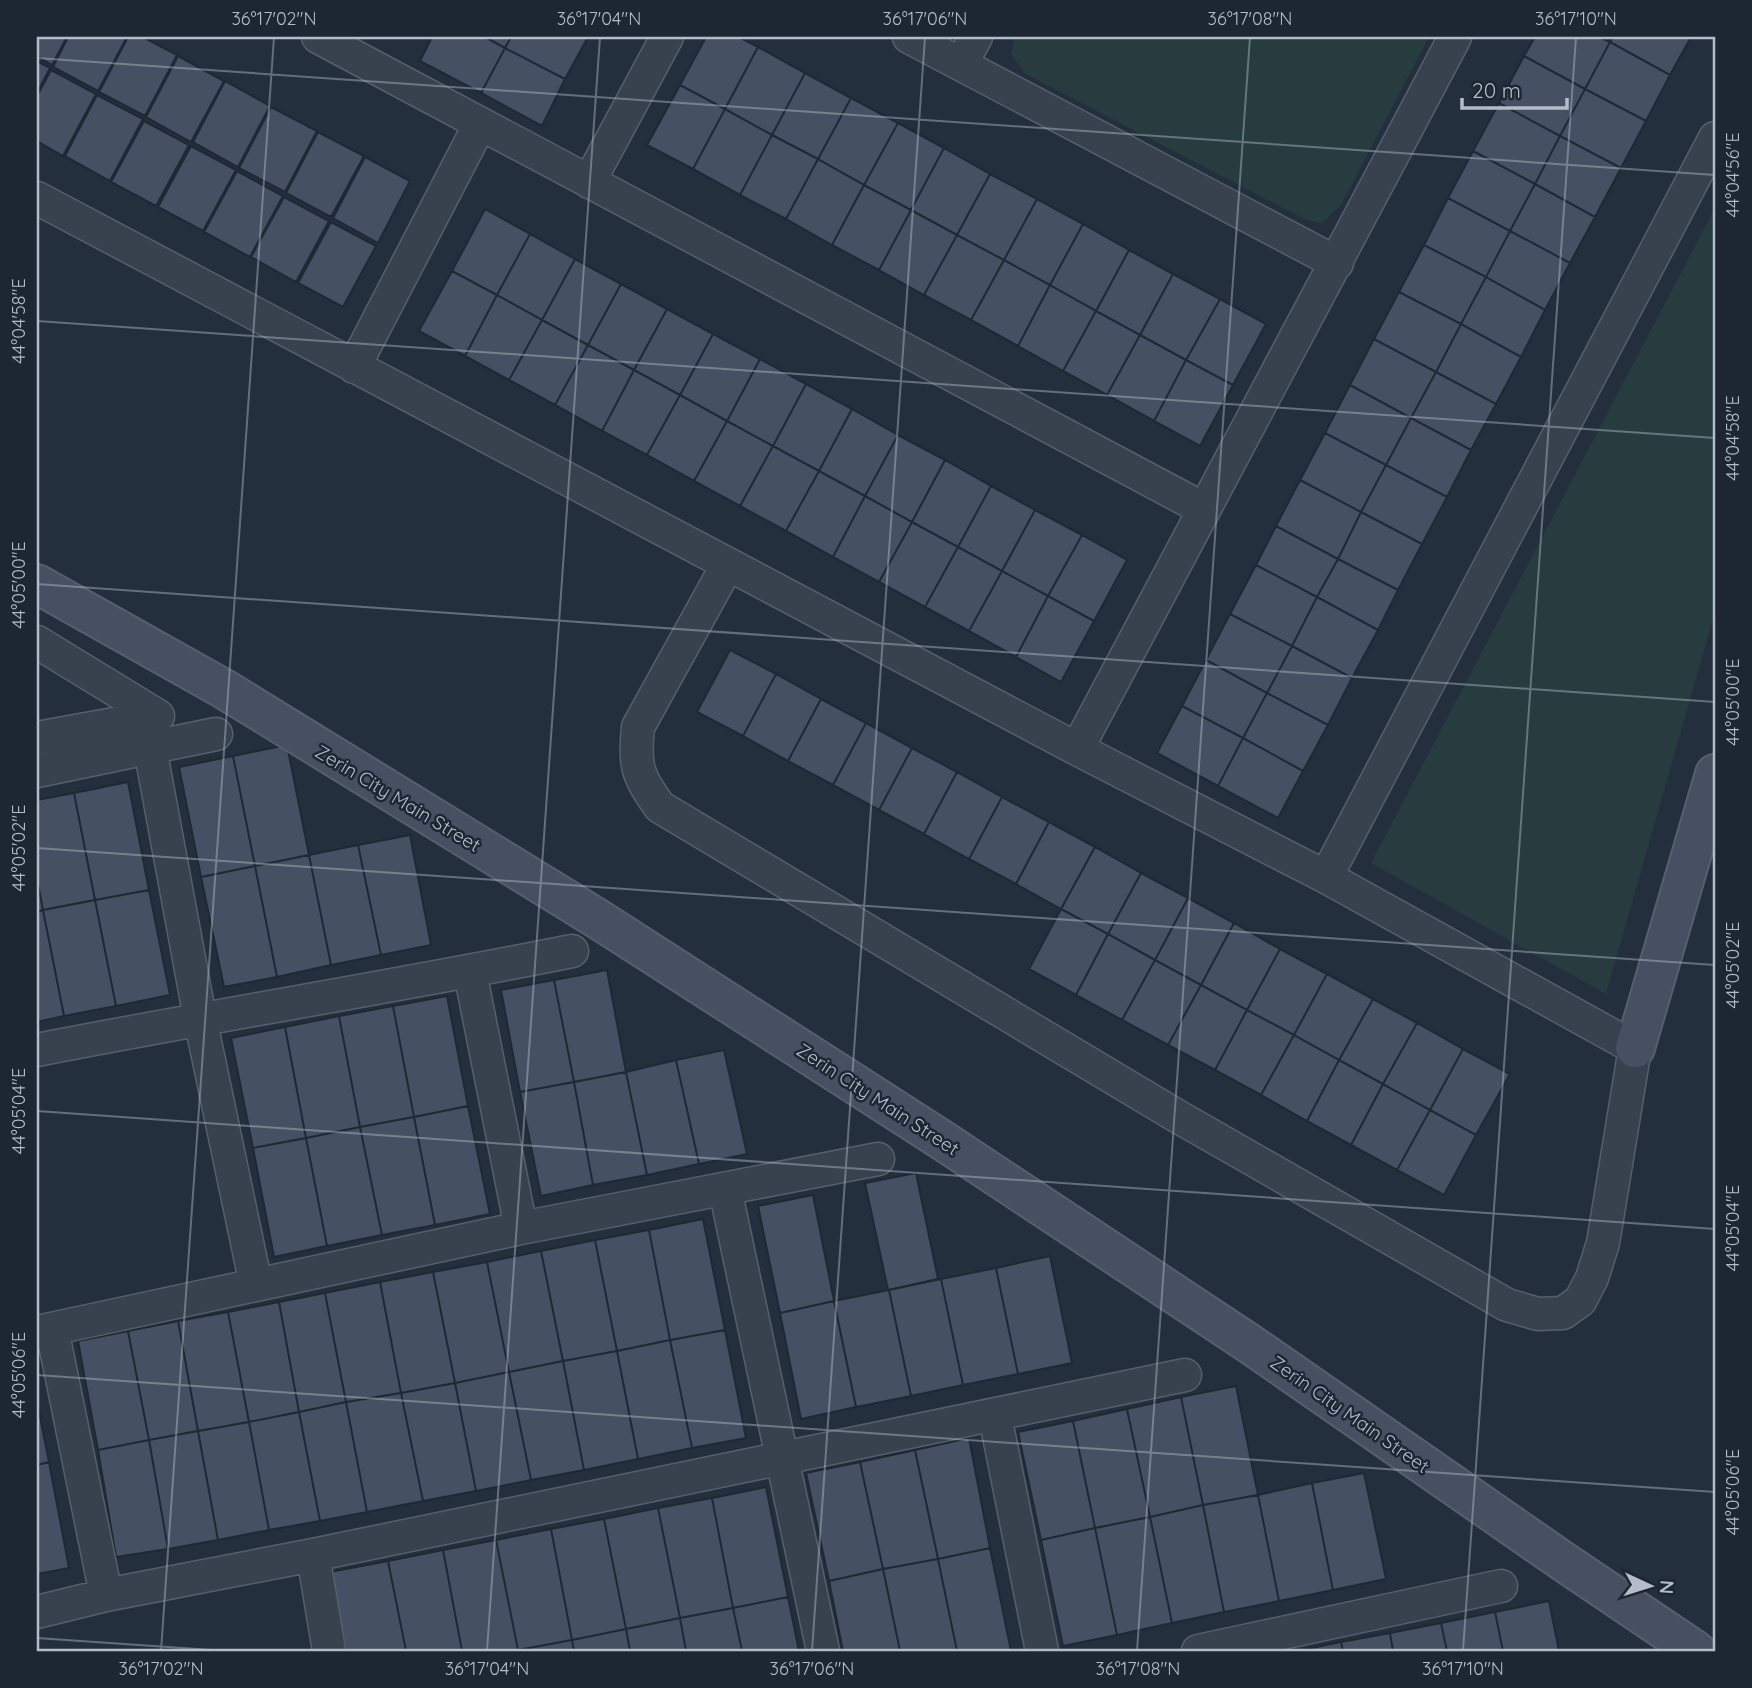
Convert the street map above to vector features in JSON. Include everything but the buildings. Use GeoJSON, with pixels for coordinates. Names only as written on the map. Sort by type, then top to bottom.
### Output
{"type":"FeatureCollection","features":[{"type":"Feature","properties":{"kind":"street"},"geometry":{"type":"LineString","coordinates":[[318,37],[355,45],[480,124],[1202,508]]}},
{"type":"Feature","properties":{"kind":"street"},"geometry":{"type":"LineString","coordinates":[[589,183],[667,37]]}},
{"type":"Feature","properties":{"kind":"street"},"geometry":{"type":"LineString","coordinates":[[909,37],[968,50],[1337,263]]}},
{"type":"Feature","properties":{"kind":"street"},"geometry":{"type":"LineString","coordinates":[[1077,750],[1202,508],[1337,263],[1455,37]]}},
{"type":"Feature","properties":{"kind":"street"},"geometry":{"type":"LineString","coordinates":[[354,367],[480,124]]}},
{"type":"Feature","properties":{"kind":"street"},"geometry":{"type":"LineString","coordinates":[[1326,877],[1715,138]]}},
{"type":"Feature","properties":{"kind":"street"},"geometry":{"type":"LineString","coordinates":[[37,198],[1077,750],[1326,877],[1635,1048]]}},
{"type":"Feature","properties":{"kind":"street"},"geometry":{"type":"LineString","coordinates":[[728,564],[638,727],[635,756],[643,783],[660,807],[1177,1116],[1507,1305],[1538,1314],[1563,1313],[1580,1301],[1592,1278],[1603,1243],[1635,1048],[1715,775]]}},
{"type":"Feature","properties":{"kind":"street","name":"Zerin City Main Street"},"geometry":{"type":"LineString","coordinates":[[37,584],[224,689],[598,919],[931,1133],[1251,1344],[1564,1563],[1696,1651]]}},
{"type":"Feature","properties":{"kind":"street"},"geometry":{"type":"LineString","coordinates":[[37,642],[158,716],[37,738]]}},
{"type":"Feature","properties":{"kind":"street"},"geometry":{"type":"LineString","coordinates":[[37,771],[216,734]]}},
{"type":"Feature","properties":{"kind":"street"},"geometry":{"type":"LineString","coordinates":[[150,748],[201,1018],[256,1285]]}},
{"type":"Feature","properties":{"kind":"street"},"geometry":{"type":"LineString","coordinates":[[37,1050],[572,951]]}},
{"type":"Feature","properties":{"kind":"street"},"geometry":{"type":"LineString","coordinates":[[470,972],[521,1228]]}},
{"type":"Feature","properties":{"kind":"street"},"geometry":{"type":"LineString","coordinates":[[106,1595],[44,1331],[521,1228],[878,1159]]}},
{"type":"Feature","properties":{"kind":"street"},"geometry":{"type":"LineString","coordinates":[[725,1189],[823,1651]]}},
{"type":"Feature","properties":{"kind":"street"},"geometry":{"type":"LineString","coordinates":[[37,1612],[106,1595],[782,1460],[1185,1375]]}},
{"type":"Feature","properties":{"kind":"street"},"geometry":{"type":"LineString","coordinates":[[995,1416],[1042,1651]]}},
{"type":"Feature","properties":{"kind":"street"},"geometry":{"type":"LineString","coordinates":[[313,1555],[330,1651]]}},
{"type":"Feature","properties":{"kind":"street"},"geometry":{"type":"LineString","coordinates":[[1198,1651],[1501,1586]]}},
{"type":"Feature","properties":{"kind":"green space"},"geometry":{"type":"Polygon","coordinates":[[[1015,37],[1429,37],[1341,205],[1322,223],[1306,220],[1024,73],[1011,54],[1015,37]]]}},
{"type":"Feature","properties":{"kind":"green space"},"geometry":{"type":"Polygon","coordinates":[[[1715,208],[1715,612],[1606,994],[1371,863],[1715,208]]]}}]}
